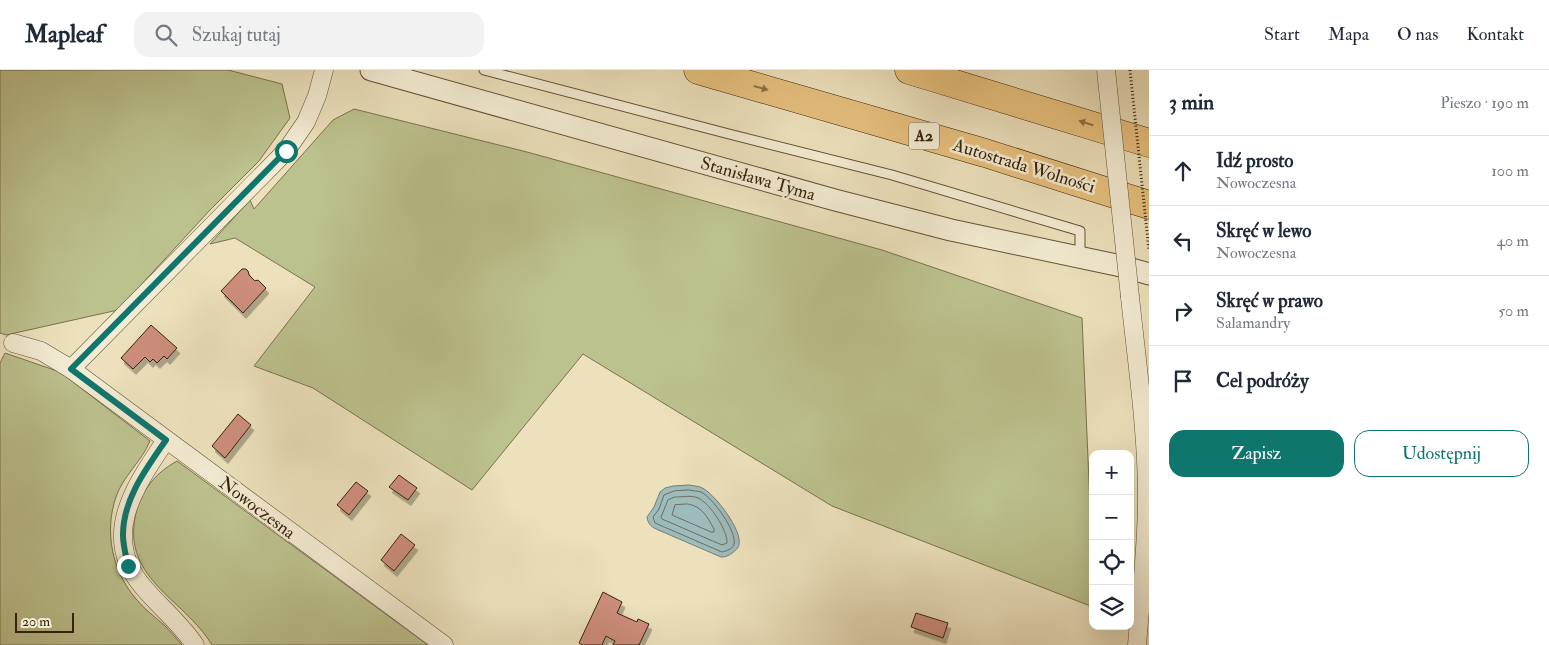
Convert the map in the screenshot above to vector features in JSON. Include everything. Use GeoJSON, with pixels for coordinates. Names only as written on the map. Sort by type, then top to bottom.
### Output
{"type":"FeatureCollection","features":[{"type":"Feature","properties":{"kind":"highway","name":"Autostrada Wolności"},"geometry":{"type":"LineString","coordinates":[[698,70],[985,153],[1149,205]]}},
{"type":"Feature","properties":{"kind":"highway"},"geometry":{"type":"LineString","coordinates":[[909,70],[1149,143]]}},
{"type":"Feature","properties":{"kind":"street"},"geometry":{"type":"LineString","coordinates":[[71,369],[286,151],[306,122],[317,96],[324,70]]}},
{"type":"Feature","properties":{"kind":"street","name":"Stanisława Tyma"},"geometry":{"type":"LineString","coordinates":[[371,70],[835,200],[951,230],[1121,266],[1149,274]]}},
{"type":"Feature","properties":{"kind":"street"},"geometry":{"type":"LineString","coordinates":[[1106,70],[1145,447],[1147,497],[1145,554],[1137,645]]}},
{"type":"Feature","properties":{"kind":"street","name":"Nowoczesna"},"geometry":{"type":"LineString","coordinates":[[13,343],[41,351],[71,369],[444,645]]}},
{"type":"Feature","properties":{"kind":"street"},"geometry":{"type":"LineString","coordinates":[[166,440],[143,474],[128,504],[122,537],[128,566],[143,587],[184,629],[195,645]]}},
{"type":"Feature","properties":{"kind":"lane"},"geometry":{"type":"LineString","coordinates":[[484,70],[892,175],[1080,231],[1080,257]]}},
{"type":"Feature","properties":{"kind":"path"},"geometry":{"type":"LineString","coordinates":[[1130,70],[1149,251]]}},
{"type":"Feature","properties":{"kind":"green space"},"geometry":{"type":"Polygon","coordinates":[[[0,70],[228,70],[282,84],[290,118],[259,161],[210,210],[118,310],[6,335],[0,333],[0,70]]]}},
{"type":"Feature","properties":{"kind":"green space"},"geometry":{"type":"Polygon","coordinates":[[[354,109],[527,152],[882,250],[1082,318],[1089,482],[1089,605],[832,506],[583,354],[472,490],[313,388],[254,366],[315,287],[235,238],[210,244],[250,200],[254,209],[333,120],[354,109]]]}},
{"type":"Feature","properties":{"kind":"green space"},"geometry":{"type":"Polygon","coordinates":[[[5,353],[60,372],[150,441],[123,482],[116,497],[111,523],[112,550],[121,576],[139,603],[164,625],[182,645],[0,645],[0,363],[5,353]]]}},
{"type":"Feature","properties":{"kind":"green space"},"geometry":{"type":"Polygon","coordinates":[[[177,461],[428,645],[212,645],[200,628],[157,585],[145,570],[137,553],[134,533],[137,509],[143,494],[157,475],[177,461]]]}},
{"type":"Feature","properties":{"kind":"water"},"geometry":{"type":"Polygon","coordinates":[[[689,485],[701,487],[709,493],[732,522],[739,538],[739,545],[728,556],[721,557],[656,529],[649,523],[647,517],[654,507],[660,492],[665,488],[673,486],[689,485]]]}},
{"type":"Feature","properties":{"kind":"building"},"geometry":{"type":"Polygon","coordinates":[[[242,269],[246,269],[255,281],[258,280],[266,288],[243,313],[221,291],[242,269]]]}},
{"type":"Feature","properties":{"kind":"building"},"geometry":{"type":"Polygon","coordinates":[[[151,325],[177,348],[167,359],[164,356],[157,363],[153,359],[150,362],[145,357],[133,369],[121,358],[151,325]]]}},
{"type":"Feature","properties":{"kind":"building"},"geometry":{"type":"Polygon","coordinates":[[[238,414],[251,425],[225,458],[212,446],[238,414]]]}},
{"type":"Feature","properties":{"kind":"building"},"geometry":{"type":"Polygon","coordinates":[[[399,475],[417,488],[408,500],[389,487],[399,475]]]}},
{"type":"Feature","properties":{"kind":"building"},"geometry":{"type":"Polygon","coordinates":[[[356,482],[368,491],[349,515],[337,505],[356,482]]]}},
{"type":"Feature","properties":{"kind":"building"},"geometry":{"type":"Polygon","coordinates":[[[401,534],[415,545],[394,571],[381,560],[401,534]]]}},
{"type":"Feature","properties":{"kind":"building"},"geometry":{"type":"Polygon","coordinates":[[[603,592],[622,602],[617,613],[637,622],[638,619],[649,624],[639,645],[613,645],[615,641],[606,636],[602,645],[582,645],[579,643],[603,592]]]}},
{"type":"Feature","properties":{"kind":"building"},"geometry":{"type":"Polygon","coordinates":[[[916,613],[948,623],[943,638],[911,627],[916,613]]]}},
{"type":"Feature","properties":{"kind":"route"},"geometry":{"type":"LineString","coordinates":[[128,566],[122,537],[128,504],[143,474],[166,440],[71,369],[286,151]]}}]}
